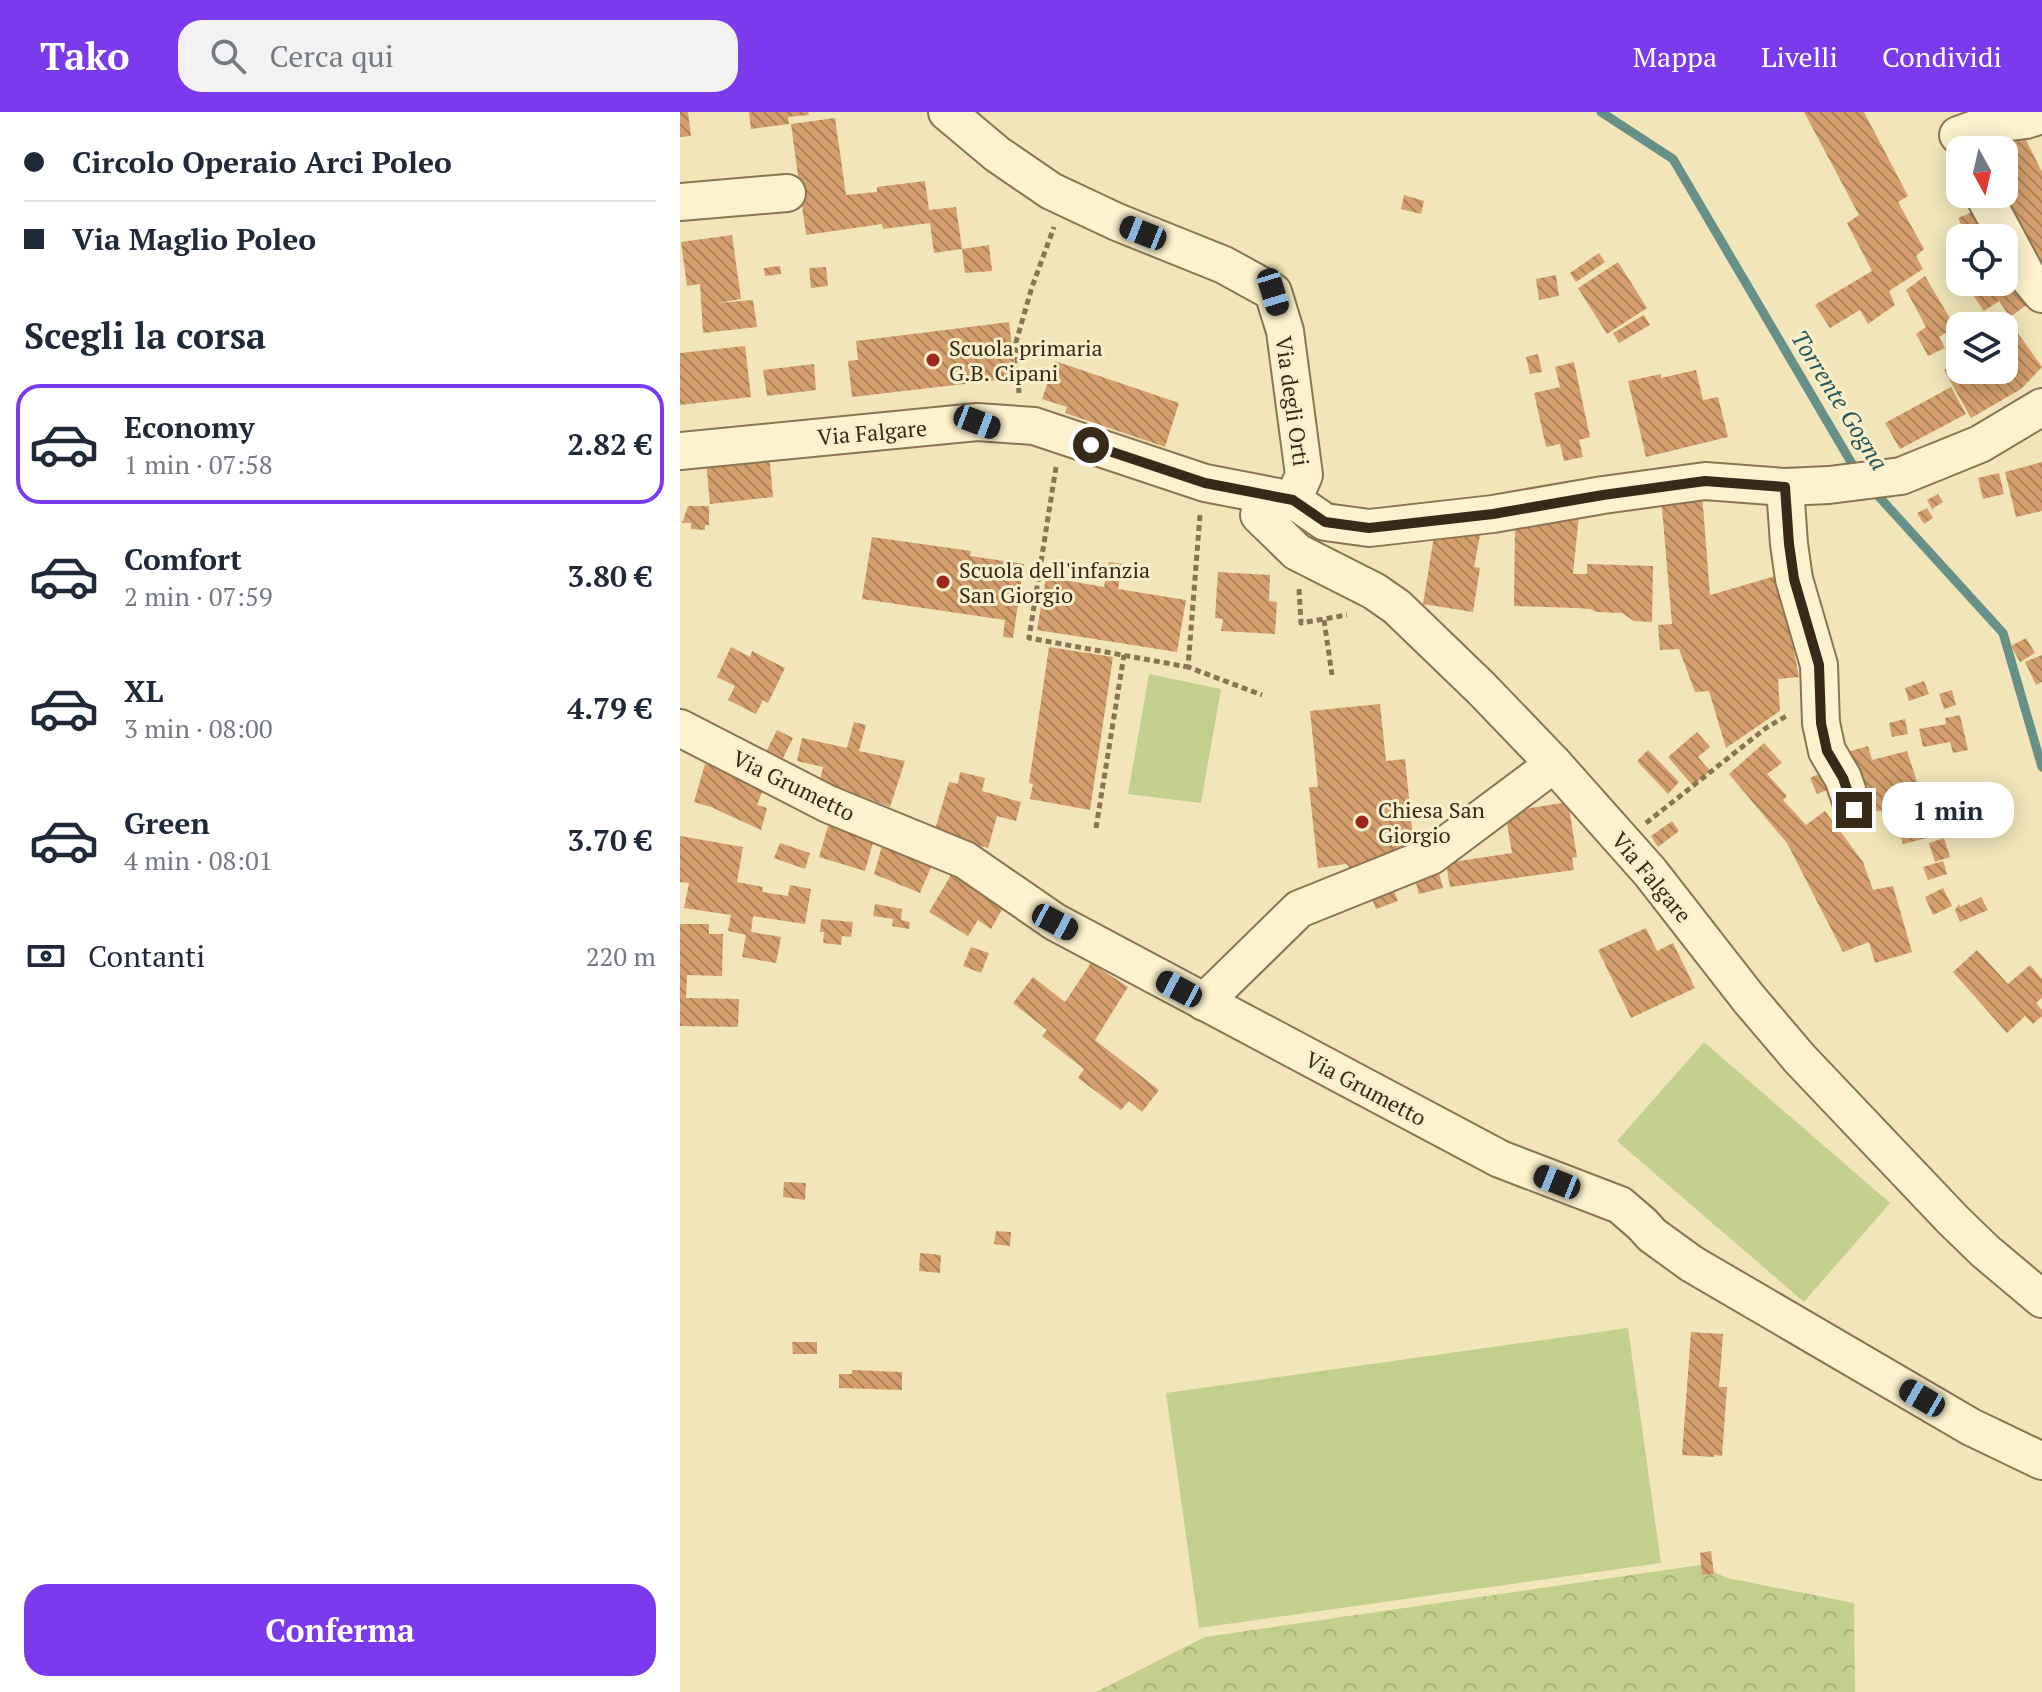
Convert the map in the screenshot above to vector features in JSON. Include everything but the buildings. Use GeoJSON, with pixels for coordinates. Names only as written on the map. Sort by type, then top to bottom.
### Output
{"type":"FeatureCollection","features":[{"type":"Feature","properties":{"kind":"street","name":"Via degli Orti"},"geometry":{"type":"LineString","coordinates":[[947,112],[997,154],[1051,191],[1117,222],[1224,265],[1273,292],[1285,331],[1304,475],[1293,500]]}},
{"type":"Feature","properties":{"kind":"street"},"geometry":{"type":"LineString","coordinates":[[1957,132],[2042,115]]}},
{"type":"Feature","properties":{"kind":"street"},"geometry":{"type":"LineString","coordinates":[[680,202],[787,193]]}},
{"type":"Feature","properties":{"kind":"street"},"geometry":{"type":"LineString","coordinates":[[1991,208],[2027,276],[2042,294]]}},
{"type":"Feature","properties":{"kind":"street","name":"Via Falgare"},"geometry":{"type":"LineString","coordinates":[[680,451],[988,423],[1034,426],[1205,483],[1293,500],[1325,522],[1369,528],[1493,514],[1705,481],[1785,487],[1901,476],[1980,444],[2042,407]]}},
{"type":"Feature","properties":{"kind":"street"},"geometry":{"type":"LineString","coordinates":[[988,423],[1070,459]]}},
{"type":"Feature","properties":{"kind":"street"},"geometry":{"type":"LineString","coordinates":[[1785,487],[1794,579],[1819,665],[1821,723],[1827,751],[1843,778],[1854,810]]}},
{"type":"Feature","properties":{"kind":"street"},"geometry":{"type":"LineString","coordinates":[[1193,502],[1259,515],[1293,500]]}},
{"type":"Feature","properties":{"kind":"street","name":"Via Falgare"},"geometry":{"type":"LineString","coordinates":[[1259,515],[1297,552],[1374,591],[1397,607],[1482,689],[1650,872],[1800,1059],[1953,1220],[2042,1299]]}},
{"type":"Feature","properties":{"kind":"street","name":"Via Grumetto"},"geometry":{"type":"LineString","coordinates":[[680,728],[828,804],[965,860],[1055,922],[1500,1159],[1620,1205],[1652,1235],[1692,1264],[1971,1427],[2042,1461]]}},
{"type":"Feature","properties":{"kind":"street"},"geometry":{"type":"LineString","coordinates":[[1204,1002],[1299,909],[1431,856],[1554,764]]}},
{"type":"Feature","properties":{"kind":"path"},"geometry":{"type":"LineString","coordinates":[[988,423],[1008,395],[1019,393],[1016,342],[1054,227]]}},
{"type":"Feature","properties":{"kind":"path"},"geometry":{"type":"LineString","coordinates":[[1070,459],[1029,638],[1188,667],[1262,695]]}},
{"type":"Feature","properties":{"kind":"path"},"geometry":{"type":"LineString","coordinates":[[1188,667],[1193,502]]}},
{"type":"Feature","properties":{"kind":"path"},"geometry":{"type":"LineString","coordinates":[[1324,620],[1332,675]]}},
{"type":"Feature","properties":{"kind":"path"},"geometry":{"type":"LineString","coordinates":[[1096,828],[1124,655]]}},
{"type":"Feature","properties":{"kind":"path"},"geometry":{"type":"LineString","coordinates":[[1623,842],[1766,728],[1820,697]]}},
{"type":"Feature","properties":{"kind":"green space"},"geometry":{"type":"Polygon","coordinates":[[[1149,674],[1221,689],[1201,803],[1128,794],[1149,674]]]}},
{"type":"Feature","properties":{"kind":"green space"},"geometry":{"type":"Polygon","coordinates":[[[1704,1042],[1890,1203],[1804,1302],[1617,1141],[1704,1042]]]}},
{"type":"Feature","properties":{"kind":"green space"},"geometry":{"type":"Polygon","coordinates":[[[1628,1328],[1661,1563],[1199,1628],[1166,1393],[1628,1328]]]}},
{"type":"Feature","properties":{"kind":"green space"},"geometry":{"type":"Polygon","coordinates":[[[1700,1565],[1727,1578],[1854,1603],[1855,1692],[1096,1692],[1205,1637],[1700,1565]]]}},
{"type":"Feature","properties":{"kind":"waterway","name":"Torrente Gogna"},"geometry":{"type":"LineString","coordinates":[[1601,112],[1673,159],[1858,474]]}},
{"type":"Feature","properties":{"kind":"waterway","name":"Torrente Gogna"},"geometry":{"type":"LineString","coordinates":[[1871,488],[2003,633],[2042,767]]}},
{"type":"Feature","properties":{"kind":"place","name":"Scuola primaria G.B. Cipani"},"geometry":{"type":"Point","coordinates":[933,360]}},
{"type":"Feature","properties":{"kind":"place","name":"Scuola dell'infanzia San Giorgio"},"geometry":{"type":"Point","coordinates":[943,582]}},
{"type":"Feature","properties":{"kind":"place","name":"Chiesa San Giorgio"},"geometry":{"type":"Point","coordinates":[1362,822]}},
{"type":"Feature","properties":{"kind":"route"},"geometry":{"type":"LineString","coordinates":[[1091,445],[1205,483],[1293,500],[1325,522],[1369,528],[1493,514],[1705,481],[1785,487],[1794,579],[1819,665],[1821,723],[1827,751],[1843,778],[1854,810]]}}]}
